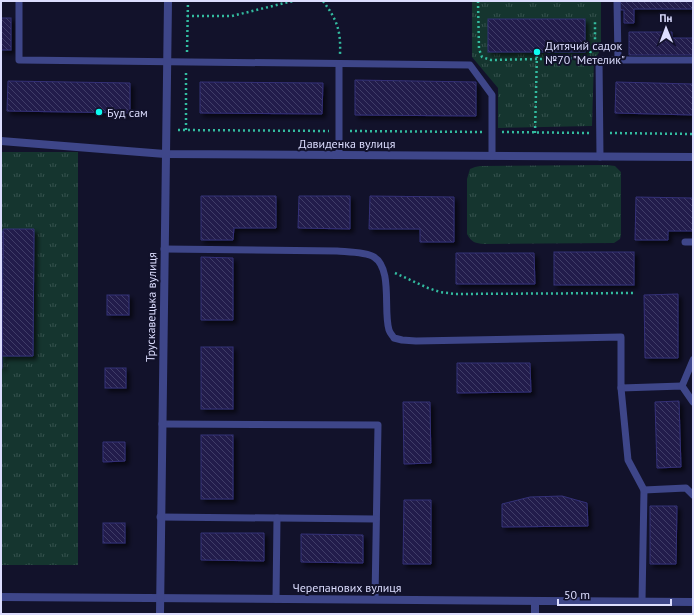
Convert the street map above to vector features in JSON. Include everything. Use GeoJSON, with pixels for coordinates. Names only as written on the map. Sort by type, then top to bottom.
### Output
{"type":"FeatureCollection","features":[{"type":"Feature","properties":{"kind":"street","name":"Трускавецька вулиця"},"geometry":{"type":"LineString","coordinates":[[160,614],[165,130],[168,1]]}},
{"type":"Feature","properties":{"kind":"street","name":"Давиденка вулиця"},"geometry":{"type":"LineString","coordinates":[[1,140],[165,154],[693,157]]}},
{"type":"Feature","properties":{"kind":"street","name":"Черепанових вулиця"},"geometry":{"type":"LineString","coordinates":[[1,597],[693,602]]}},
{"type":"Feature","properties":{"kind":"street"},"geometry":{"type":"LineString","coordinates":[[534,614],[535,601]]}},
{"type":"Feature","properties":{"kind":"lane"},"geometry":{"type":"LineString","coordinates":[[19,1],[19,60],[470,65],[492,95],[492,156]]}},
{"type":"Feature","properties":{"kind":"lane"},"geometry":{"type":"LineString","coordinates":[[617,1],[618,60]]}},
{"type":"Feature","properties":{"kind":"lane"},"geometry":{"type":"LineString","coordinates":[[600,157],[599,60],[693,60]]}},
{"type":"Feature","properties":{"kind":"lane"},"geometry":{"type":"LineString","coordinates":[[339,64],[339,155]]}},
{"type":"Feature","properties":{"kind":"lane"},"geometry":{"type":"LineString","coordinates":[[685,242],[693,242]]}},
{"type":"Feature","properties":{"kind":"lane"},"geometry":{"type":"LineString","coordinates":[[164,249],[337,251],[360,253],[374,257],[382,266],[386,282],[387,319],[389,331],[394,338],[402,340],[621,337],[621,388],[628,460],[644,490],[642,602]]}},
{"type":"Feature","properties":{"kind":"lane"},"geometry":{"type":"LineString","coordinates":[[682,386],[693,360]]}},
{"type":"Feature","properties":{"kind":"lane"},"geometry":{"type":"LineString","coordinates":[[621,388],[682,386]]}},
{"type":"Feature","properties":{"kind":"lane"},"geometry":{"type":"LineString","coordinates":[[682,386],[693,402]]}},
{"type":"Feature","properties":{"kind":"lane"},"geometry":{"type":"LineString","coordinates":[[162,424],[378,425],[375,599]]}},
{"type":"Feature","properties":{"kind":"lane"},"geometry":{"type":"LineString","coordinates":[[644,490],[686,488],[693,495]]}},
{"type":"Feature","properties":{"kind":"lane"},"geometry":{"type":"LineString","coordinates":[[160,517],[376,519]]}},
{"type":"Feature","properties":{"kind":"lane"},"geometry":{"type":"LineString","coordinates":[[276,599],[277,518]]}},
{"type":"Feature","properties":{"kind":"path"},"geometry":{"type":"LineString","coordinates":[[187,16],[232,16],[293,1]]}},
{"type":"Feature","properties":{"kind":"path"},"geometry":{"type":"LineString","coordinates":[[323,1],[337,24],[341,40],[339,64]]}},
{"type":"Feature","properties":{"kind":"path"},"geometry":{"type":"LineString","coordinates":[[478,1],[479,49],[482,57],[491,60],[588,58],[595,44],[596,22]]}},
{"type":"Feature","properties":{"kind":"path"},"geometry":{"type":"LineString","coordinates":[[535,132],[537,52]]}},
{"type":"Feature","properties":{"kind":"path"},"geometry":{"type":"LineString","coordinates":[[165,130],[693,134]]}},
{"type":"Feature","properties":{"kind":"path"},"geometry":{"type":"LineString","coordinates":[[382,266],[428,288],[454,294],[633,293]]}},
{"type":"Feature","properties":{"kind":"green space"},"geometry":{"type":"Polygon","coordinates":[[[472,1],[601,1],[601,49],[594,61],[592,126],[498,128],[498,88],[472,57],[472,1]]]}},
{"type":"Feature","properties":{"kind":"green space"},"geometry":{"type":"Polygon","coordinates":[[[1,152],[78,152],[78,565],[1,565],[1,152]]]}},
{"type":"Feature","properties":{"kind":"green space"},"geometry":{"type":"Polygon","coordinates":[[[480,166],[615,166],[621,172],[621,235],[620,239],[614,243],[484,244],[474,242],[467,234],[467,179],[470,169],[480,166]]]}},
{"type":"Feature","properties":{"kind":"building"},"geometry":{"type":"Polygon","coordinates":[[[620,1],[693,1],[693,9],[634,9],[634,23],[624,23],[624,10],[620,10],[620,1]]]}},
{"type":"Feature","properties":{"kind":"building"},"geometry":{"type":"Polygon","coordinates":[[[1,18],[11,18],[11,50],[1,50],[1,18]]]}},
{"type":"Feature","properties":{"kind":"building"},"geometry":{"type":"Polygon","coordinates":[[[488,19],[585,19],[585,52],[488,52],[488,19]]]}},
{"type":"Feature","properties":{"kind":"building"},"geometry":{"type":"Polygon","coordinates":[[[629,32],[672,32],[672,38],[693,38],[693,55],[629,55],[629,32]]]}},
{"type":"Feature","properties":{"kind":"building"},"geometry":{"type":"Polygon","coordinates":[[[355,80],[476,82],[476,116],[355,115],[355,80]]]}},
{"type":"Feature","properties":{"kind":"building"},"geometry":{"type":"Polygon","coordinates":[[[8,81],[130,83],[130,113],[7,111],[8,81]]]}},
{"type":"Feature","properties":{"kind":"building"},"geometry":{"type":"Polygon","coordinates":[[[200,82],[323,83],[322,114],[200,113],[200,82]]]}},
{"type":"Feature","properties":{"kind":"building"},"geometry":{"type":"Polygon","coordinates":[[[616,82],[693,84],[693,115],[615,113],[616,82]]]}},
{"type":"Feature","properties":{"kind":"building"},"geometry":{"type":"Polygon","coordinates":[[[201,196],[276,196],[276,228],[234,228],[233,240],[201,240],[201,196]]]}},
{"type":"Feature","properties":{"kind":"building"},"geometry":{"type":"Polygon","coordinates":[[[299,196],[350,196],[350,229],[298,228],[299,196]]]}},
{"type":"Feature","properties":{"kind":"building"},"geometry":{"type":"Polygon","coordinates":[[[370,196],[454,197],[454,242],[420,242],[420,229],[369,229],[370,196]]]}},
{"type":"Feature","properties":{"kind":"building"},"geometry":{"type":"Polygon","coordinates":[[[636,197],[693,198],[693,231],[668,231],[668,240],[635,240],[636,197]]]}},
{"type":"Feature","properties":{"kind":"building"},"geometry":{"type":"Polygon","coordinates":[[[3,229],[34,229],[33,356],[2,356],[3,229]]]}},
{"type":"Feature","properties":{"kind":"building"},"geometry":{"type":"Polygon","coordinates":[[[1,232],[3,232],[3,258],[1,258],[1,232]]]}},
{"type":"Feature","properties":{"kind":"building"},"geometry":{"type":"Polygon","coordinates":[[[554,252],[634,252],[634,285],[554,285],[554,252]]]}},
{"type":"Feature","properties":{"kind":"building"},"geometry":{"type":"Polygon","coordinates":[[[456,253],[534,253],[535,284],[456,284],[456,253]]]}},
{"type":"Feature","properties":{"kind":"building"},"geometry":{"type":"Polygon","coordinates":[[[201,257],[233,258],[233,320],[201,320],[201,257]]]}},
{"type":"Feature","properties":{"kind":"building"},"geometry":{"type":"Polygon","coordinates":[[[678,294],[678,358],[645,358],[644,295],[678,294]]]}},
{"type":"Feature","properties":{"kind":"building"},"geometry":{"type":"Polygon","coordinates":[[[107,295],[129,295],[129,315],[107,315],[107,295]]]}},
{"type":"Feature","properties":{"kind":"building"},"geometry":{"type":"Polygon","coordinates":[[[2,326],[2,368],[1,368],[2,326]]]}},
{"type":"Feature","properties":{"kind":"building"},"geometry":{"type":"Polygon","coordinates":[[[201,347],[233,347],[233,409],[201,409],[201,347]]]}},
{"type":"Feature","properties":{"kind":"building"},"geometry":{"type":"Polygon","coordinates":[[[457,363],[530,363],[531,392],[457,393],[457,363]]]}},
{"type":"Feature","properties":{"kind":"building"},"geometry":{"type":"Polygon","coordinates":[[[105,368],[126,368],[126,388],[105,388],[105,368]]]}},
{"type":"Feature","properties":{"kind":"building"},"geometry":{"type":"Polygon","coordinates":[[[679,401],[681,467],[657,468],[655,402],[679,401]]]}},
{"type":"Feature","properties":{"kind":"building"},"geometry":{"type":"Polygon","coordinates":[[[403,402],[430,402],[431,463],[404,464],[403,402]]]}},
{"type":"Feature","properties":{"kind":"building"},"geometry":{"type":"Polygon","coordinates":[[[201,435],[233,435],[233,499],[201,499],[201,435]]]}},
{"type":"Feature","properties":{"kind":"building"},"geometry":{"type":"Polygon","coordinates":[[[103,442],[125,442],[125,461],[103,462],[103,442]]]}},
{"type":"Feature","properties":{"kind":"building"},"geometry":{"type":"Polygon","coordinates":[[[562,496],[587,503],[588,526],[502,527],[502,504],[530,497],[562,496]]]}},
{"type":"Feature","properties":{"kind":"building"},"geometry":{"type":"Polygon","coordinates":[[[404,500],[431,500],[431,564],[403,564],[404,500]]]}},
{"type":"Feature","properties":{"kind":"building"},"geometry":{"type":"Polygon","coordinates":[[[650,506],[677,506],[676,564],[650,564],[650,506]]]}},
{"type":"Feature","properties":{"kind":"building"},"geometry":{"type":"Polygon","coordinates":[[[103,523],[125,523],[125,543],[103,543],[103,523]]]}},
{"type":"Feature","properties":{"kind":"building"},"geometry":{"type":"Polygon","coordinates":[[[201,533],[264,533],[264,561],[201,560],[201,533]]]}},
{"type":"Feature","properties":{"kind":"building"},"geometry":{"type":"Polygon","coordinates":[[[301,534],[363,535],[363,563],[301,562],[301,534]]]}},
{"type":"Feature","properties":{"kind":"place","name":"Дитячий садок №70 \"Метелик\""},"geometry":{"type":"Point","coordinates":[537,52]}},
{"type":"Feature","properties":{"kind":"place","name":"Буд сам"},"geometry":{"type":"Point","coordinates":[99,112]}}]}
